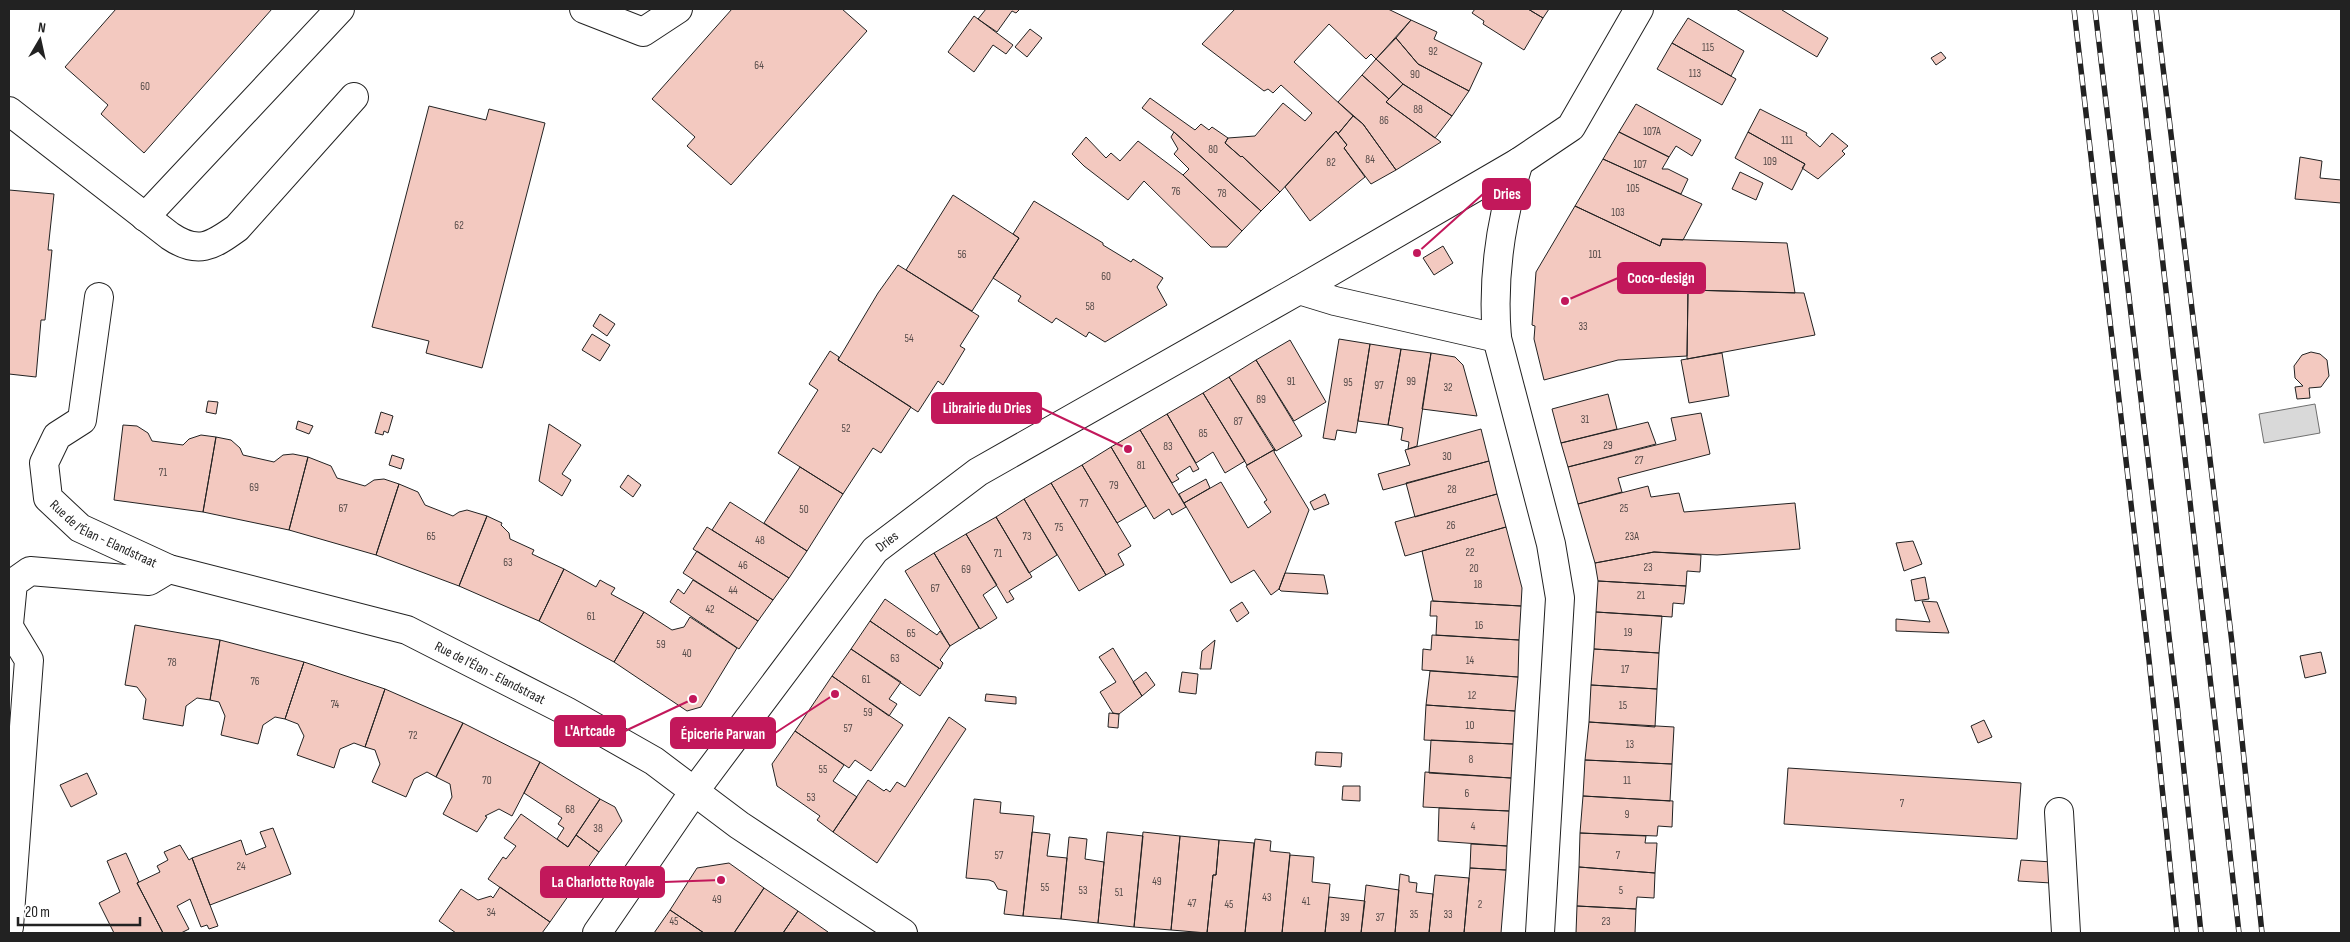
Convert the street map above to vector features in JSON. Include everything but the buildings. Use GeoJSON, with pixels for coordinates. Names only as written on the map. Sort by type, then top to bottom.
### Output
{"type":"FeatureCollection","features":[{"type":"Feature","properties":{"kind":"street"},"geometry":{"type":"LineString","coordinates":[[145,217],[340,9]]}},
{"type":"Feature","properties":{"kind":"street"},"geometry":{"type":"LineString","coordinates":[[584,9],[643,32],[678,9]]}},
{"type":"Feature","properties":{"kind":"street","name":"Dries"},"geometry":{"type":"LineString","coordinates":[[597,933],[693,793],[875,550],[978,472],[1300,290],[1518,162],[1571,127],[1639,9]]}},
{"type":"Feature","properties":{"kind":"street"},"geometry":{"type":"LineString","coordinates":[[9,111],[170,236],[191,248],[208,246],[238,228],[354,97]]}},
{"type":"Feature","properties":{"kind":"street"},"geometry":{"type":"LineString","coordinates":[[1518,162],[1512,184],[1496,273],[1494,306],[1497,338],[1551,544],[1560,598],[1540,933]]}},
{"type":"Feature","properties":{"kind":"street"},"geometry":{"type":"LineString","coordinates":[[1300,290],[1336,301],[1497,338]]}},
{"type":"Feature","properties":{"kind":"street","name":"Rue de l'Élan - Elandstraat"},"geometry":{"type":"LineString","coordinates":[[99,297],[82,420],[57,436],[44,462],[48,498],[80,528],[169,569],[407,630],[574,716],[654,762],[738,825],[903,933]]}},
{"type":"Feature","properties":{"kind":"street","name":"Rue de l'Élan - Elandstraat"},"geometry":{"type":"LineString","coordinates":[[9,927],[30,660],[9,625],[13,583],[30,571],[149,581],[169,569]]}},
{"type":"Feature","properties":{"kind":"street"},"geometry":{"type":"LineString","coordinates":[[2058,812],[2066,933]]}},
{"type":"Feature","properties":{"kind":"shaded area"},"geometry":{"type":"Polygon","coordinates":[[[2315,404],[2320,433],[2264,443],[2259,414],[2315,404]]]}},
{"type":"Feature","properties":{"kind":"railway"},"geometry":{"type":"LineString","coordinates":[[2074,9],[2149,660],[2177,933]]}},
{"type":"Feature","properties":{"kind":"railway"},"geometry":{"type":"LineString","coordinates":[[2095,9],[2177,704],[2201,933]]}},
{"type":"Feature","properties":{"kind":"railway"},"geometry":{"type":"LineString","coordinates":[[2134,9],[2239,933]]}},
{"type":"Feature","properties":{"kind":"railway"},"geometry":{"type":"LineString","coordinates":[[2156,9],[2232,643],[2262,933]]}},
{"type":"Feature","properties":{"kind":"place","name":"Dries"},"geometry":{"type":"Point","coordinates":[1417,253]}},
{"type":"Feature","properties":{"kind":"place","name":"Coco-design"},"geometry":{"type":"Point","coordinates":[1565,301]}},
{"type":"Feature","properties":{"kind":"place","name":"Librairie du Dries"},"geometry":{"type":"Point","coordinates":[1128,449]}},
{"type":"Feature","properties":{"kind":"place","name":"Épicerie Parwan"},"geometry":{"type":"Point","coordinates":[835,694]}},
{"type":"Feature","properties":{"kind":"place","name":"L'Artcade"},"geometry":{"type":"Point","coordinates":[693,699]}},
{"type":"Feature","properties":{"kind":"place","name":"La Charlotte Royale"},"geometry":{"type":"Point","coordinates":[721,880]}}]}
